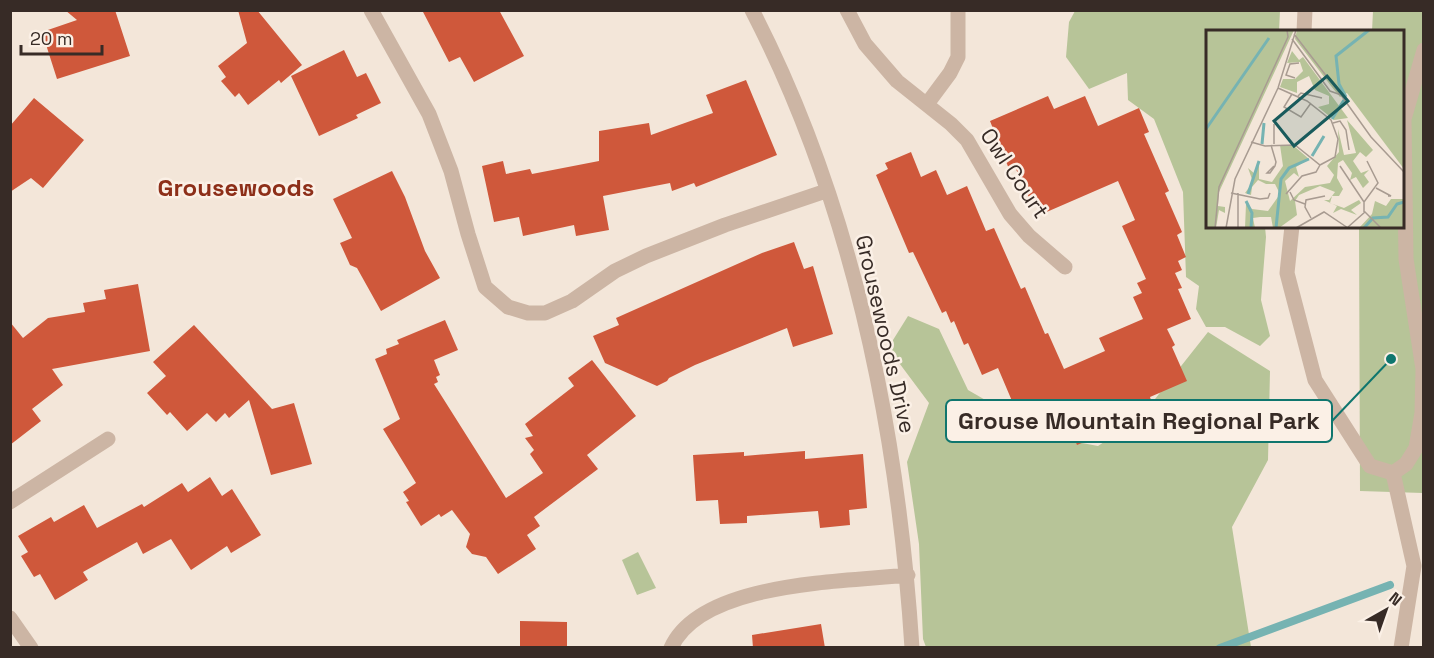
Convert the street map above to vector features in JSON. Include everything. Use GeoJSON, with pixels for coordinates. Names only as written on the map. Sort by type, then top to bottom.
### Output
{"type":"FeatureCollection","features":[{"type":"Feature","properties":{"kind":"street"},"geometry":{"type":"LineString","coordinates":[[371,10],[429,114],[452,171],[468,234],[485,287],[508,307],[528,313],[545,313],[572,301],[615,271],[646,256],[725,225],[826,191]]}},
{"type":"Feature","properties":{"kind":"street","name":"Grousewoods Drive"},"geometry":{"type":"LineString","coordinates":[[752,10],[799,112],[854,276],[881,401],[908,575],[912,648]]}},
{"type":"Feature","properties":{"kind":"street","name":"Owl Court"},"geometry":{"type":"LineString","coordinates":[[847,10],[865,44],[897,81],[967,140],[1010,214],[1029,237],[1065,267]]}},
{"type":"Feature","properties":{"kind":"street"},"geometry":{"type":"LineString","coordinates":[[927,104],[950,73],[958,57],[958,10]]}},
{"type":"Feature","properties":{"kind":"street"},"geometry":{"type":"LineString","coordinates":[[1304,30],[1305,10]]}},
{"type":"Feature","properties":{"kind":"street"},"geometry":{"type":"LineString","coordinates":[[1393,473],[1406,464],[1416,448],[1422,413],[1423,369],[1406,259],[1404,119],[1424,50]]}},
{"type":"Feature","properties":{"kind":"street"},"geometry":{"type":"LineString","coordinates":[[1292,228],[1287,273],[1316,380],[1370,466],[1393,473]]}},
{"type":"Feature","properties":{"kind":"street"},"geometry":{"type":"LineString","coordinates":[[10,502],[108,439]]}},
{"type":"Feature","properties":{"kind":"street"},"geometry":{"type":"LineString","coordinates":[[1393,473],[1414,566],[1401,648]]}},
{"type":"Feature","properties":{"kind":"street"},"geometry":{"type":"LineString","coordinates":[[671,648],[675,639],[691,622],[718,605],[776,588],[908,575]]}},
{"type":"Feature","properties":{"kind":"street"},"geometry":{"type":"LineString","coordinates":[[10,618],[31,648]]}},
{"type":"Feature","properties":{"kind":"green space"},"geometry":{"type":"Polygon","coordinates":[[[1075,11],[1280,11],[1279,30],[1206,30],[1206,228],[1265,228],[1261,300],[1270,336],[1260,346],[1225,327],[1206,327],[1196,309],[1199,286],[1186,277],[1183,192],[1154,119],[1128,100],[1127,73],[1089,89],[1066,57],[1069,22],[1075,11]]]}},
{"type":"Feature","properties":{"kind":"green space"},"geometry":{"type":"Polygon","coordinates":[[[1373,11],[1423,11],[1423,493],[1360,491],[1359,228],[1404,228],[1404,30],[1372,30],[1373,11]]]}},
{"type":"Feature","properties":{"kind":"green space"},"geometry":{"type":"Polygon","coordinates":[[[908,316],[939,329],[968,390],[1050,437],[1098,446],[1140,418],[1208,332],[1270,371],[1268,460],[1232,527],[1251,647],[926,647],[923,639],[919,544],[907,462],[929,403],[888,348],[908,316]]]}},
{"type":"Feature","properties":{"kind":"green space"},"geometry":{"type":"Polygon","coordinates":[[[638,552],[656,588],[637,595],[622,560],[638,552]]]}},
{"type":"Feature","properties":{"kind":"building"},"geometry":{"type":"Polygon","coordinates":[[[65,10],[115,10],[130,56],[57,79],[42,32],[77,20],[65,10]]]}},
{"type":"Feature","properties":{"kind":"building"},"geometry":{"type":"Polygon","coordinates":[[[238,10],[257,10],[302,65],[281,83],[279,80],[248,105],[239,93],[235,97],[221,81],[226,77],[218,66],[247,43],[238,10]]]}},
{"type":"Feature","properties":{"kind":"building"},"geometry":{"type":"Polygon","coordinates":[[[422,10],[499,10],[524,56],[474,82],[460,57],[449,62],[422,10]]]}},
{"type":"Feature","properties":{"kind":"building"},"geometry":{"type":"Polygon","coordinates":[[[344,50],[357,77],[366,73],[381,103],[356,115],[358,118],[319,136],[291,76],[344,50]]]}},
{"type":"Feature","properties":{"kind":"building"},"geometry":{"type":"Polygon","coordinates":[[[746,80],[777,155],[696,187],[694,183],[672,191],[670,183],[603,196],[609,230],[576,236],[574,225],[523,236],[519,217],[494,222],[482,166],[503,161],[506,174],[530,169],[532,174],[599,161],[599,131],[649,123],[651,135],[713,113],[706,95],[746,80]]]}},
{"type":"Feature","properties":{"kind":"building"},"geometry":{"type":"Polygon","coordinates":[[[1048,96],[1054,109],[1085,96],[1098,126],[1139,108],[1149,132],[1144,134],[1169,191],[1165,193],[1182,232],[1177,235],[1186,257],[1178,261],[1182,270],[1175,273],[1182,288],[1178,289],[1191,319],[1167,329],[1187,381],[1150,397],[1151,400],[1120,414],[1124,425],[1077,445],[1072,433],[1068,435],[1052,399],[1020,412],[1015,400],[1012,401],[998,368],[982,375],[968,343],[964,345],[954,321],[951,323],[946,311],[942,313],[913,252],[909,253],[876,175],[888,169],[885,163],[911,152],[921,177],[936,170],[947,195],[967,186],[986,231],[994,228],[1021,289],[1025,287],[1045,334],[1048,333],[1064,369],[1105,351],[1099,338],[1143,319],[1133,297],[1142,293],[1137,283],[1146,279],[1122,226],[1135,220],[1118,181],[1042,214],[1037,202],[1032,204],[1015,167],[1009,169],[990,121],[1048,96]]]}},
{"type":"Feature","properties":{"kind":"building"},"geometry":{"type":"Polygon","coordinates":[[[34,98],[84,140],[43,188],[31,178],[10,192],[10,126],[34,98]]]}},
{"type":"Feature","properties":{"kind":"building"},"geometry":{"type":"Polygon","coordinates":[[[392,171],[405,197],[425,251],[440,278],[381,311],[357,268],[350,265],[340,243],[352,238],[333,199],[392,171]]]}},
{"type":"Feature","properties":{"kind":"building"},"geometry":{"type":"Polygon","coordinates":[[[794,242],[804,269],[813,266],[833,334],[793,347],[787,328],[695,365],[657,386],[605,363],[593,336],[619,325],[616,318],[762,253],[794,242]]]}},
{"type":"Feature","properties":{"kind":"building"},"geometry":{"type":"Polygon","coordinates":[[[138,284],[150,351],[52,369],[63,385],[32,409],[41,421],[10,445],[10,322],[23,338],[48,318],[85,312],[83,303],[106,299],[104,290],[138,284]]]}},
{"type":"Feature","properties":{"kind":"building"},"geometry":{"type":"Polygon","coordinates":[[[445,320],[458,350],[434,360],[440,375],[436,377],[438,382],[434,384],[506,498],[543,473],[530,454],[534,450],[525,438],[533,436],[525,424],[574,386],[568,378],[592,360],[636,416],[587,455],[598,469],[534,517],[540,526],[527,535],[536,549],[498,574],[486,557],[472,554],[466,547],[470,534],[452,510],[441,517],[439,514],[421,526],[406,502],[409,501],[403,492],[416,483],[383,429],[400,419],[375,359],[387,354],[386,349],[399,344],[397,340],[445,320]]]}},
{"type":"Feature","properties":{"kind":"building"},"geometry":{"type":"Polygon","coordinates":[[[194,325],[272,409],[294,403],[312,464],[271,475],[249,400],[229,418],[225,413],[216,422],[207,413],[187,431],[170,412],[167,415],[147,393],[166,376],[153,362],[194,325]]]}},
{"type":"Feature","properties":{"kind":"building"},"geometry":{"type":"Polygon","coordinates":[[[805,451],[805,459],[863,454],[867,508],[849,510],[850,525],[820,528],[818,511],[747,516],[747,523],[720,524],[718,500],[696,501],[693,455],[744,452],[744,456],[805,451]]]}},
{"type":"Feature","properties":{"kind":"building"},"geometry":{"type":"Polygon","coordinates":[[[210,477],[222,496],[232,489],[261,535],[231,553],[227,546],[191,570],[171,539],[143,554],[137,542],[83,572],[88,580],[55,600],[40,574],[34,577],[21,556],[28,552],[18,536],[51,517],[54,522],[84,505],[97,528],[142,504],[144,507],[182,483],[188,492],[210,477]]]}},
{"type":"Feature","properties":{"kind":"building"},"geometry":{"type":"Polygon","coordinates":[[[520,621],[567,622],[567,648],[520,648],[520,621]]]}},
{"type":"Feature","properties":{"kind":"building"},"geometry":{"type":"Polygon","coordinates":[[[821,624],[825,648],[753,648],[752,635],[821,624]]]}},
{"type":"Feature","properties":{"kind":"waterway"},"geometry":{"type":"LineString","coordinates":[[1220,648],[1390,585]]}},
{"type":"Feature","properties":{"kind":"place","name":"Grouse Mountain Regional Park"},"geometry":{"type":"Point","coordinates":[1391,359]}},
{"type":"Feature","properties":{"kind":"district","name":"Grousewoods"},"geometry":{"type":"Point","coordinates":[236,188]}}]}
